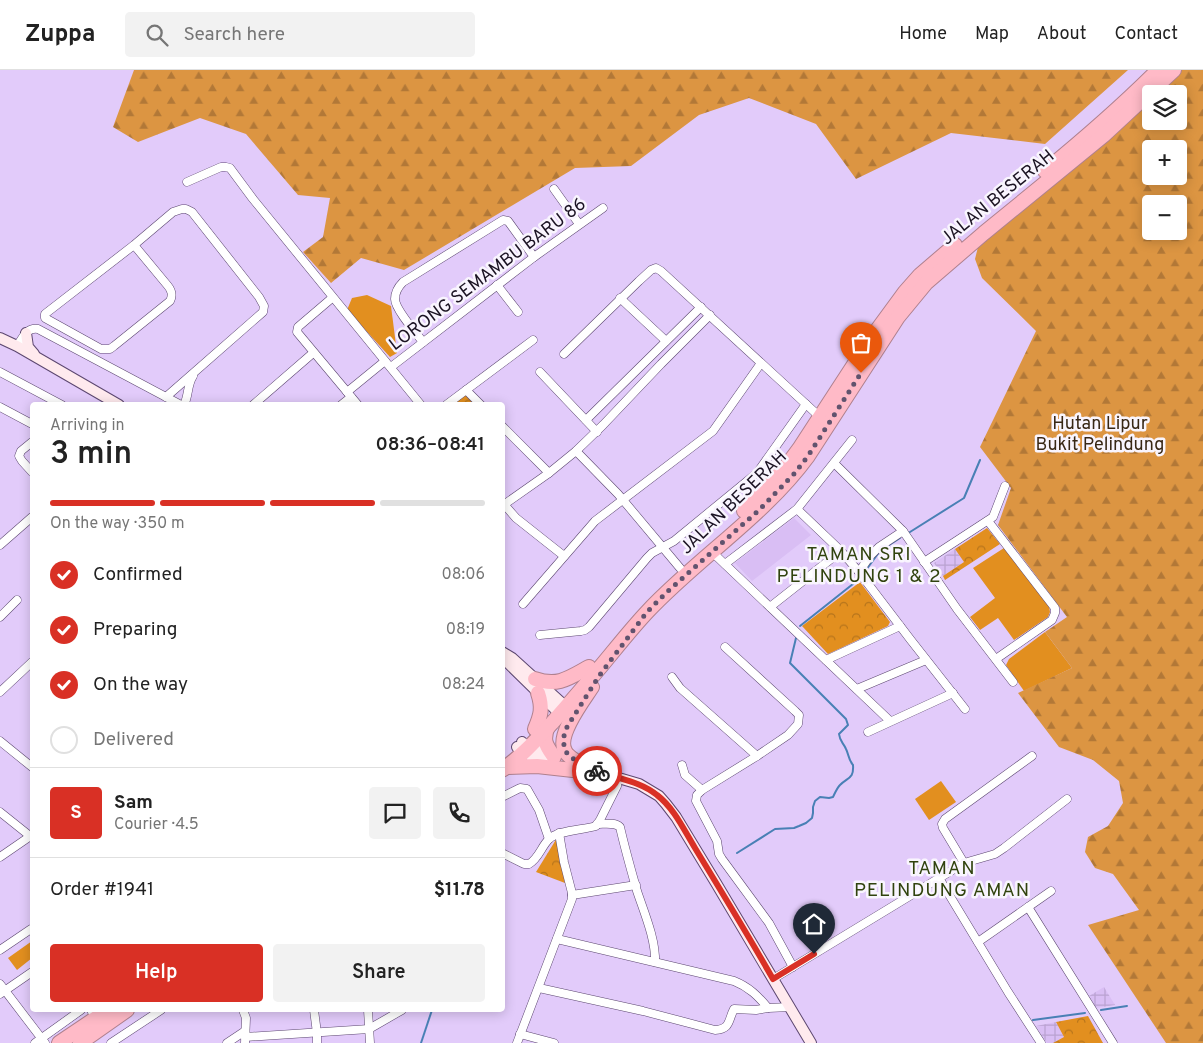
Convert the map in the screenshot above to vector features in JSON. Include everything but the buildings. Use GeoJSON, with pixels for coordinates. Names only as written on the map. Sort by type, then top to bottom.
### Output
{"type":"FeatureCollection","features":[{"type":"Feature","properties":{"kind":"highway","name":"JALAN BESERAH"},"geometry":{"type":"LineString","coordinates":[[560,707],[589,667],[640,605],[733,521],[785,468],[890,311],[920,275],[1097,128],[1158,70]]}},
{"type":"Feature","properties":{"kind":"highway","name":"JALAN BESERAH"},"geometry":{"type":"LineString","coordinates":[[505,765],[647,612],[759,510],[794,474],[808,456],[894,323],[926,283],[1104,135],[1174,70]]}},
{"type":"Feature","properties":{"kind":"highway"},"geometry":{"type":"LineString","coordinates":[[581,768],[565,751],[563,745],[564,734],[599,676],[647,612]]}},
{"type":"Feature","properties":{"kind":"highway"},"geometry":{"type":"LineString","coordinates":[[535,679],[551,683],[559,682],[589,667]]}},
{"type":"Feature","properties":{"kind":"highway"},"geometry":{"type":"LineString","coordinates":[[538,693],[541,705],[541,728],[545,734],[546,744],[554,757]]}},
{"type":"Feature","properties":{"kind":"highway"},"geometry":{"type":"LineString","coordinates":[[505,766],[581,768]]}},
{"type":"Feature","properties":{"kind":"highway"},"geometry":{"type":"LineString","coordinates":[[80,1043],[124,1012]]}},
{"type":"Feature","properties":{"kind":"highway"},"geometry":{"type":"LineString","coordinates":[[59,1043],[93,1014]]}},
{"type":"Feature","properties":{"kind":"main road"},"geometry":{"type":"LineString","coordinates":[[0,337],[14,338],[26,332],[28,348],[40,360]]}},
{"type":"Feature","properties":{"kind":"main road"},"geometry":{"type":"LineString","coordinates":[[0,337],[11,349],[102,402]]}},
{"type":"Feature","properties":{"kind":"main road"},"geometry":{"type":"LineString","coordinates":[[11,349],[40,360],[113,402]]}},
{"type":"Feature","properties":{"kind":"main road"},"geometry":{"type":"LineString","coordinates":[[505,658],[535,679],[560,707]]}},
{"type":"Feature","properties":{"kind":"main road"},"geometry":{"type":"LineString","coordinates":[[505,658],[538,693],[560,707]]}},
{"type":"Feature","properties":{"kind":"main road"},"geometry":{"type":"LineString","coordinates":[[522,747],[581,768]]}},
{"type":"Feature","properties":{"kind":"main road"},"geometry":{"type":"LineString","coordinates":[[522,747],[535,758],[639,784],[659,796],[676,817],[811,1043]]}},
{"type":"Feature","properties":{"kind":"street"},"geometry":{"type":"LineString","coordinates":[[188,182],[221,168],[230,168],[253,200],[419,402]]}},
{"type":"Feature","properties":{"kind":"street"},"geometry":{"type":"LineString","coordinates":[[554,189],[579,224]]}},
{"type":"Feature","properties":{"kind":"street","name":"LORONG SEMAMBU BARU 86"},"geometry":{"type":"LineString","coordinates":[[343,402],[349,394],[388,364],[423,342],[534,257],[603,208]]}},
{"type":"Feature","properties":{"kind":"street"},"geometry":{"type":"LineString","coordinates":[[134,244],[171,289],[172,297],[170,301],[110,349],[101,349],[45,318],[45,314],[173,212],[182,209],[192,212],[263,303],[263,312],[166,397]]}},
{"type":"Feature","properties":{"kind":"street"},"geometry":{"type":"LineString","coordinates":[[423,342],[395,302],[398,287],[403,282],[501,220],[508,221],[534,257]]}},
{"type":"Feature","properties":{"kind":"street"},"geometry":{"type":"LineString","coordinates":[[564,354],[620,298],[651,270],[656,268],[710,315],[820,417]]}},
{"type":"Feature","properties":{"kind":"street"},"geometry":{"type":"LineString","coordinates":[[497,286],[518,312]]}},
{"type":"Feature","properties":{"kind":"street"},"geometry":{"type":"LineString","coordinates":[[332,298],[297,329],[298,334],[356,402]]}},
{"type":"Feature","properties":{"kind":"street"},"geometry":{"type":"LineString","coordinates":[[620,298],[666,341]]}},
{"type":"Feature","properties":{"kind":"street"},"geometry":{"type":"LineString","coordinates":[[586,420],[701,307]]}},
{"type":"Feature","properties":{"kind":"street"},"geometry":{"type":"LineString","coordinates":[[505,504],[576,451],[597,432],[710,315]]}},
{"type":"Feature","properties":{"kind":"street"},"geometry":{"type":"LineString","coordinates":[[11,349],[30,329],[38,329],[176,402]]}},
{"type":"Feature","properties":{"kind":"street"},"geometry":{"type":"LineString","coordinates":[[450,402],[533,340]]}},
{"type":"Feature","properties":{"kind":"street"},"geometry":{"type":"LineString","coordinates":[[256,402],[313,353]]}},
{"type":"Feature","properties":{"kind":"street"},"geometry":{"type":"LineString","coordinates":[[523,604],[589,527],[713,431],[761,363]]}},
{"type":"Feature","properties":{"kind":"street"},"geometry":{"type":"LineString","coordinates":[[0,372],[56,402]]}},
{"type":"Feature","properties":{"kind":"street"},"geometry":{"type":"LineString","coordinates":[[184,402],[188,396],[189,383],[196,372]]}},
{"type":"Feature","properties":{"kind":"street"},"geometry":{"type":"LineString","coordinates":[[540,372],[597,432]]}},
{"type":"Feature","properties":{"kind":"street"},"geometry":{"type":"LineString","coordinates":[[466,390],[478,402]]}},
{"type":"Feature","properties":{"kind":"street"},"geometry":{"type":"LineString","coordinates":[[540,635],[585,630],[652,553],[674,541],[757,474],[806,404]]}},
{"type":"Feature","properties":{"kind":"street"},"geometry":{"type":"LineString","coordinates":[[0,407],[30,423]]}},
{"type":"Feature","properties":{"kind":"street"},"geometry":{"type":"LineString","coordinates":[[24,420],[30,428]]}},
{"type":"Feature","properties":{"kind":"street"},"geometry":{"type":"LineString","coordinates":[[505,429],[549,472]]}},
{"type":"Feature","properties":{"kind":"street"},"geometry":{"type":"LineString","coordinates":[[726,564],[797,509],[852,440]]}},
{"type":"Feature","properties":{"kind":"street"},"geometry":{"type":"LineString","coordinates":[[30,444],[20,454],[22,461],[30,470]]}},
{"type":"Feature","properties":{"kind":"street"},"geometry":{"type":"LineString","coordinates":[[576,451],[618,494],[680,568]]}},
{"type":"Feature","properties":{"kind":"street"},"geometry":{"type":"LineString","coordinates":[[834,463],[903,531],[957,609],[1013,682]]}},
{"type":"Feature","properties":{"kind":"street"},"geometry":{"type":"LineString","coordinates":[[924,562],[994,517],[1005,486]]}},
{"type":"Feature","properties":{"kind":"street"},"geometry":{"type":"LineString","coordinates":[[505,507],[564,556]]}},
{"type":"Feature","properties":{"kind":"street"},"geometry":{"type":"LineString","coordinates":[[797,509],[860,572],[965,709]]}},
{"type":"Feature","properties":{"kind":"street"},"geometry":{"type":"LineString","coordinates":[[1,541],[30,519]]}},
{"type":"Feature","properties":{"kind":"street"},"geometry":{"type":"LineString","coordinates":[[988,521],[1055,608],[1052,620],[996,660]]}},
{"type":"Feature","properties":{"kind":"street"},"geometry":{"type":"LineString","coordinates":[[860,572],[870,556],[879,547],[903,531]]}},
{"type":"Feature","properties":{"kind":"street"},"geometry":{"type":"LineString","coordinates":[[712,552],[890,722]]}},
{"type":"Feature","properties":{"kind":"street"},"geometry":{"type":"LineString","coordinates":[[770,607],[841,552]]}},
{"type":"Feature","properties":{"kind":"street"},"geometry":{"type":"LineString","coordinates":[[0,617],[17,600]]}},
{"type":"Feature","properties":{"kind":"street"},"geometry":{"type":"LineString","coordinates":[[826,660],[900,626]]}},
{"type":"Feature","properties":{"kind":"street"},"geometry":{"type":"LineString","coordinates":[[724,647],[799,715],[798,724],[784,739],[702,790],[697,794],[696,800],[716,841],[719,854],[769,924],[793,966]]}},
{"type":"Feature","properties":{"kind":"street"},"geometry":{"type":"LineString","coordinates":[[857,689],[926,660]]}},
{"type":"Feature","properties":{"kind":"street"},"geometry":{"type":"LineString","coordinates":[[0,692],[30,664]]}},
{"type":"Feature","properties":{"kind":"street"},"geometry":{"type":"LineString","coordinates":[[672,677],[680,688],[757,756]]}},
{"type":"Feature","properties":{"kind":"street"},"geometry":{"type":"LineString","coordinates":[[868,732],[952,693]]}},
{"type":"Feature","properties":{"kind":"street"},"geometry":{"type":"LineString","coordinates":[[0,741],[30,765]]}},
{"type":"Feature","properties":{"kind":"street"},"geometry":{"type":"LineString","coordinates":[[964,863],[942,828],[945,819],[1032,756]]}},
{"type":"Feature","properties":{"kind":"street"},"geometry":{"type":"LineString","coordinates":[[682,765],[686,775],[702,790]]}},
{"type":"Feature","properties":{"kind":"street"},"geometry":{"type":"LineString","coordinates":[[597,824],[617,786],[618,778]]}},
{"type":"Feature","properties":{"kind":"street"},"geometry":{"type":"LineString","coordinates":[[505,796],[520,788],[527,789],[539,810],[549,838]]}},
{"type":"Feature","properties":{"kind":"street"},"geometry":{"type":"LineString","coordinates":[[773,979],[964,863],[995,854],[1067,800]]}},
{"type":"Feature","properties":{"kind":"street"},"geometry":{"type":"LineString","coordinates":[[0,812],[30,835]]}},
{"type":"Feature","properties":{"kind":"street"},"geometry":{"type":"LineString","coordinates":[[505,854],[524,864],[529,864],[536,859],[549,838],[554,835],[597,824],[619,825],[651,933],[655,962]]}},
{"type":"Feature","properties":{"kind":"street"},"geometry":{"type":"LineString","coordinates":[[517,1043],[572,899],[559,833]]}},
{"type":"Feature","properties":{"kind":"street"},"geometry":{"type":"LineString","coordinates":[[0,857],[30,837]]}},
{"type":"Feature","properties":{"kind":"street"},"geometry":{"type":"LineString","coordinates":[[939,878],[1041,1043]]}},
{"type":"Feature","properties":{"kind":"street"},"geometry":{"type":"LineString","coordinates":[[572,895],[636,885]]}},
{"type":"Feature","properties":{"kind":"street"},"geometry":{"type":"LineString","coordinates":[[978,942],[1052,891]]}},
{"type":"Feature","properties":{"kind":"street"},"geometry":{"type":"LineString","coordinates":[[1028,907],[1112,1043]]}},
{"type":"Feature","properties":{"kind":"street"},"geometry":{"type":"LineString","coordinates":[[0,950],[30,930]]}},
{"type":"Feature","properties":{"kind":"street"},"geometry":{"type":"LineString","coordinates":[[558,939],[734,981],[743,984],[760,997],[768,1008]]}},
{"type":"Feature","properties":{"kind":"street"},"geometry":{"type":"LineString","coordinates":[[30,973],[2,990],[41,1041],[78,1012]]}},
{"type":"Feature","properties":{"kind":"street"},"geometry":{"type":"LineString","coordinates":[[539,988],[643,1011],[715,1030],[725,1029],[728,1026],[734,1009],[756,1010],[790,1007]]}},
{"type":"Feature","properties":{"kind":"street"},"geometry":{"type":"LineString","coordinates":[[111,1043],[156,1012]]}},
{"type":"Feature","properties":{"kind":"street"},"geometry":{"type":"LineString","coordinates":[[243,1012],[246,1018],[245,1037]]}},
{"type":"Feature","properties":{"kind":"street"},"geometry":{"type":"LineString","coordinates":[[314,1012],[317,1043]]}},
{"type":"Feature","properties":{"kind":"street"},"geometry":{"type":"LineString","coordinates":[[368,1012],[370,1043]]}},
{"type":"Feature","properties":{"kind":"street"},"geometry":{"type":"LineString","coordinates":[[227,1043],[245,1037],[369,1029],[399,1012]]}},
{"type":"Feature","properties":{"kind":"street"},"geometry":{"type":"LineString","coordinates":[[520,1034],[554,1043]]}},
{"type":"Feature","properties":{"kind":"shaded area"},"geometry":{"type":"Polygon","coordinates":[[[794,518],[811,535],[752,581],[735,563],[794,518]]]}},
{"type":"Feature","properties":{"kind":"shaded area"},"geometry":{"type":"Polygon","coordinates":[[[955,549],[964,562],[943,576],[934,563],[955,549]]]}},
{"type":"Feature","properties":{"kind":"shaded area"},"geometry":{"type":"Polygon","coordinates":[[[1104,987],[1115,1005],[1096,1008],[1089,996],[1104,987]]]}},
{"type":"Feature","properties":{"kind":"shaded area"},"geometry":{"type":"Polygon","coordinates":[[[1056,1022],[1064,1037],[1053,1043],[1047,1043],[1036,1026],[1056,1022]]]}},
{"type":"Feature","properties":{"kind":"green space"},"geometry":{"type":"Polygon","coordinates":[[[134,70],[1128,70],[1045,144],[951,133],[856,179],[816,124],[749,98],[699,115],[631,166],[575,168],[404,270],[361,258],[331,283],[303,252],[323,237],[330,198],[298,195],[246,134],[200,118],[138,142],[113,127],[134,70]]]}},
{"type":"Feature","properties":{"kind":"green space","name":"Hutan Lipur Bukit Pelindung"},"geometry":{"type":"Polygon","coordinates":[[[1181,70],[1203,70],[1203,1043],[1166,1043],[1088,925],[1139,910],[1113,874],[1095,868],[1085,852],[1088,837],[1108,826],[1123,803],[1119,781],[1093,760],[1059,747],[1018,693],[1072,668],[1045,632],[1067,617],[998,525],[1011,488],[980,447],[1036,331],[982,278],[975,259],[978,247],[1142,104],[1142,130],[1187,130],[1187,85],[1164,85],[1181,70]]]}},
{"type":"Feature","properties":{"kind":"green space"},"geometry":{"type":"Polygon","coordinates":[[[367,295],[391,306],[397,353],[390,357],[347,310],[352,298],[367,295]]]}},
{"type":"Feature","properties":{"kind":"green space"},"geometry":{"type":"Polygon","coordinates":[[[466,392],[474,402],[454,402],[466,392]]]}},
{"type":"Feature","properties":{"kind":"green space"},"geometry":{"type":"Polygon","coordinates":[[[987,528],[1000,544],[945,580],[943,576],[964,562],[955,549],[987,528]]]}},
{"type":"Feature","properties":{"kind":"green space"},"geometry":{"type":"Polygon","coordinates":[[[1004,548],[1049,606],[1050,612],[1048,617],[1014,640],[998,618],[980,630],[970,617],[995,598],[973,568],[1004,548]]]}},
{"type":"Feature","properties":{"kind":"green space"},"geometry":{"type":"Polygon","coordinates":[[[860,582],[890,622],[888,626],[828,654],[802,626],[860,582]]]}},
{"type":"Feature","properties":{"kind":"green space"},"geometry":{"type":"Polygon","coordinates":[[[1045,632],[1072,668],[1024,691],[1006,665],[1009,659],[1045,632]]]}},
{"type":"Feature","properties":{"kind":"green space"},"geometry":{"type":"Polygon","coordinates":[[[941,781],[956,802],[929,820],[915,799],[941,781]]]}},
{"type":"Feature","properties":{"kind":"green space"},"geometry":{"type":"Polygon","coordinates":[[[557,838],[565,883],[536,872],[557,838]]]}},
{"type":"Feature","properties":{"kind":"green space"},"geometry":{"type":"Polygon","coordinates":[[[30,942],[30,960],[17,970],[8,958],[30,942]]]}},
{"type":"Feature","properties":{"kind":"green space"},"geometry":{"type":"Polygon","coordinates":[[[1088,1016],[1103,1043],[1053,1043],[1064,1037],[1056,1022],[1088,1016]]]}},
{"type":"Feature","properties":{"kind":"waterway"},"geometry":{"type":"LineString","coordinates":[[910,532],[964,498],[980,460]]}},
{"type":"Feature","properties":{"kind":"waterway"},"geometry":{"type":"LineString","coordinates":[[866,570],[880,551],[900,538]]}},
{"type":"Feature","properties":{"kind":"waterway"},"geometry":{"type":"LineString","coordinates":[[800,626],[858,580]]}},
{"type":"Feature","properties":{"kind":"waterway"},"geometry":{"type":"LineString","coordinates":[[737,853],[775,829],[794,828],[806,823],[812,818],[815,801],[820,797],[833,797],[839,786],[853,773],[853,765],[839,734],[848,725],[846,719],[790,663],[796,638]]}},
{"type":"Feature","properties":{"kind":"waterway"},"geometry":{"type":"LineString","coordinates":[[1101,1010],[1127,1006]]}},
{"type":"Feature","properties":{"kind":"waterway"},"geometry":{"type":"LineString","coordinates":[[421,1043],[431,1012]]}},
{"type":"Feature","properties":{"kind":"waterway"},"geometry":{"type":"LineString","coordinates":[[1033,1020],[1085,1013]]}},
{"type":"Feature","properties":{"kind":"way so far"},"geometry":{"type":"LineString","coordinates":[[597,771],[579,764],[565,751],[563,739],[567,727],[599,676],[647,612],[759,510],[794,474],[808,456],[861,373]]}},
{"type":"Feature","properties":{"kind":"district","name":"TAMAN SRI PELINDUNG 1 & 2"},"geometry":{"type":"Point","coordinates":[859,566]}},
{"type":"Feature","properties":{"kind":"district","name":"TAMAN PELINDUNG AMAN"},"geometry":{"type":"Point","coordinates":[942,880]}},
{"type":"Feature","properties":{"kind":"route"},"geometry":{"type":"LineString","coordinates":[[597,771],[639,784],[659,796],[666,804],[676,817],[773,979],[814,954]]}}]}
